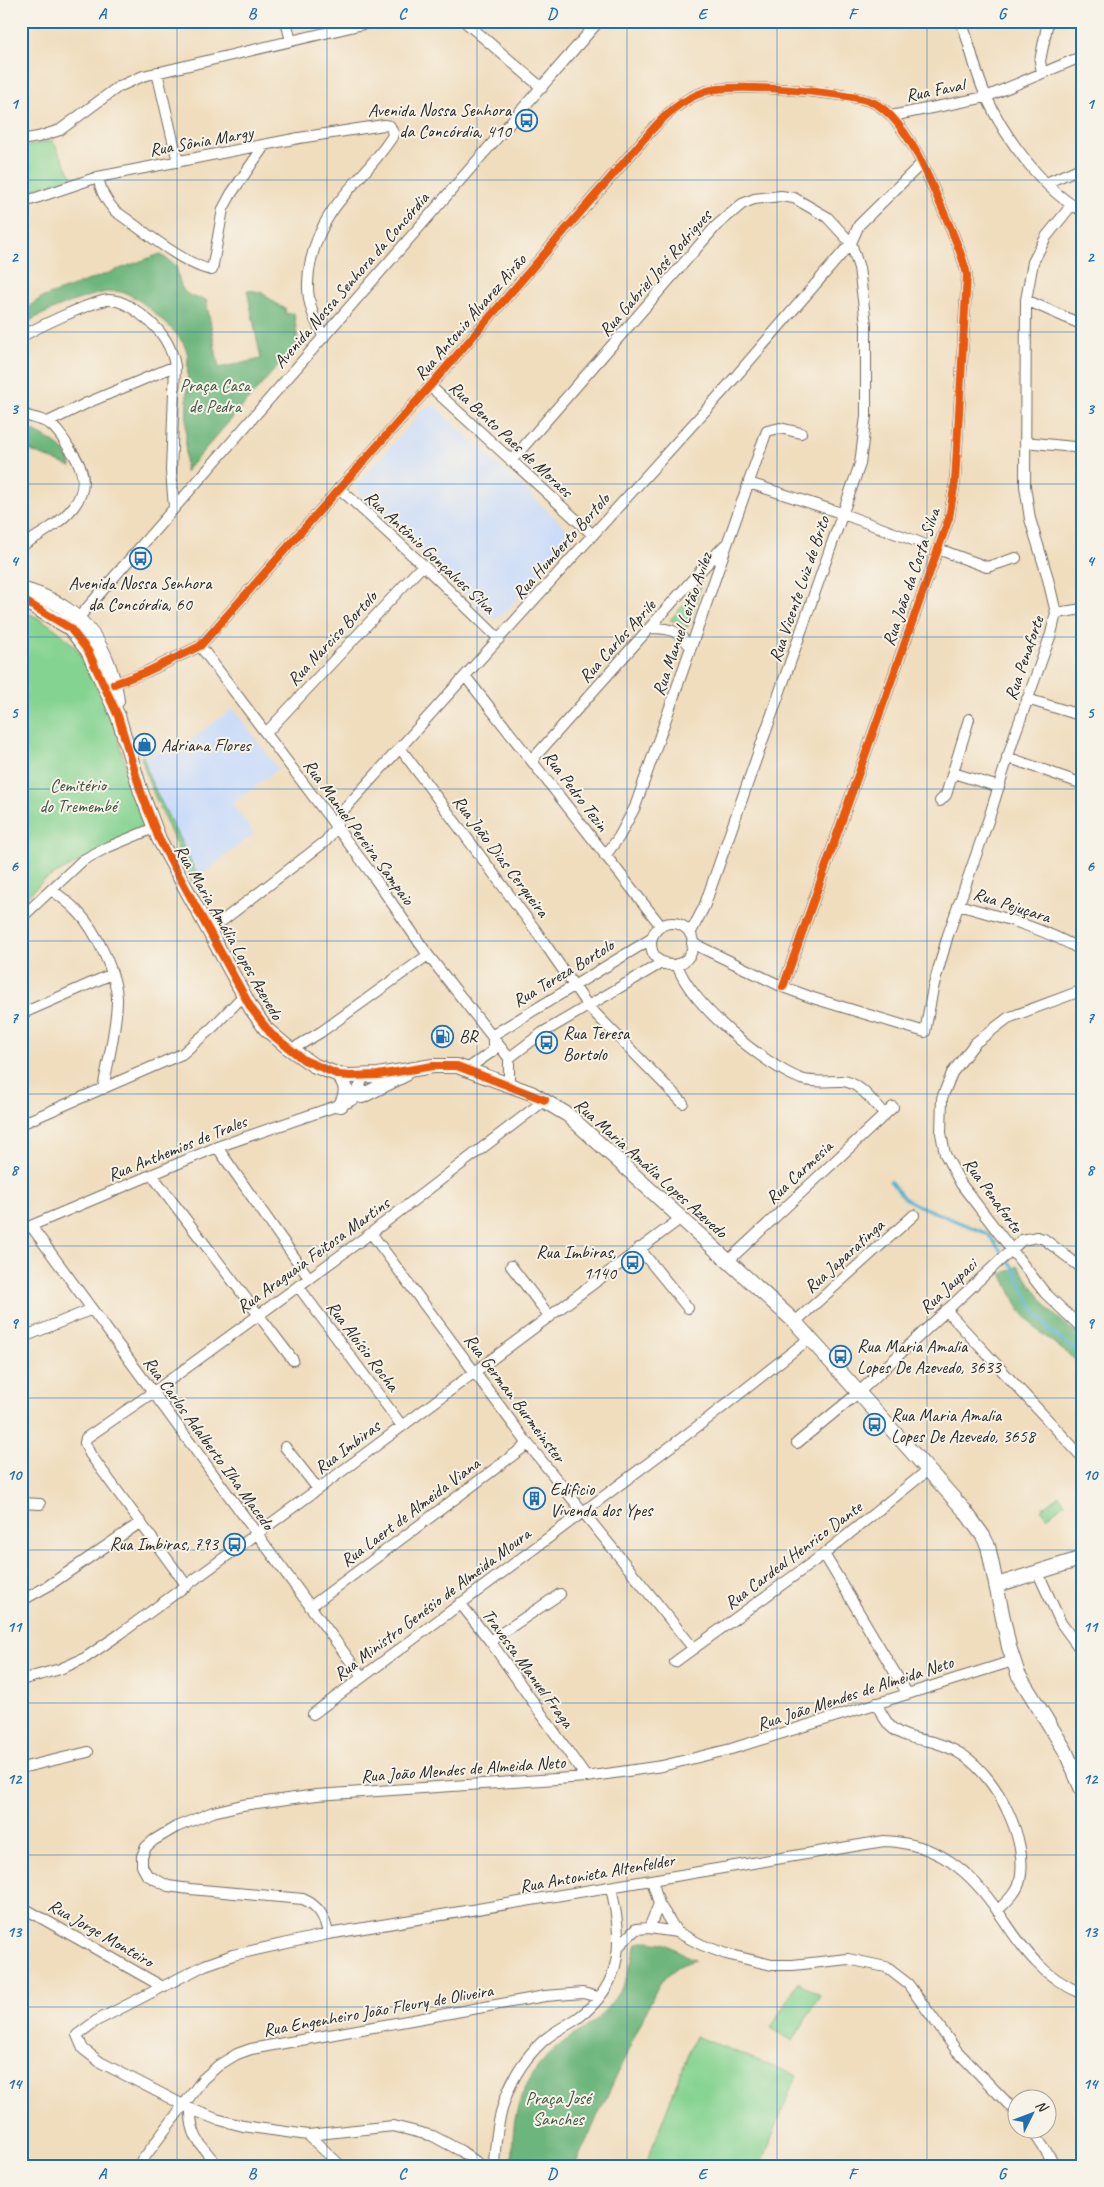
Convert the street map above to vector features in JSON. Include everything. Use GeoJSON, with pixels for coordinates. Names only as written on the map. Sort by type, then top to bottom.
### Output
{"type":"FeatureCollection","features":[{"type":"Feature","properties":{"kind":"main road","name":"Rua Maria Amália Lopes Azevedo"},"geometry":{"type":"LineString","coordinates":[[21,590],[43,597],[74,623],[118,716],[154,828],[244,995],[266,1029],[291,1050],[314,1065],[339,1075],[378,1075],[445,1065],[467,1069],[509,1084],[545,1100],[568,1115],[680,1219],[796,1322],[965,1511],[983,1536],[992,1560],[1013,1661],[1026,1689],[1065,1750],[1083,1792]]}},
{"type":"Feature","properties":{"kind":"main road","name":"Rua Maria Amália Lopes Azevedo"},"geometry":{"type":"LineString","coordinates":[[21,598],[91,630],[97,640],[114,684],[118,716]]}},
{"type":"Feature","properties":{"kind":"main road"},"geometry":{"type":"LineString","coordinates":[[362,1096],[420,1068]]}},
{"type":"Feature","properties":{"kind":"main road"},"geometry":{"type":"LineString","coordinates":[[339,1075],[346,1087],[345,1104]]}},
{"type":"Feature","properties":{"kind":"main road"},"geometry":{"type":"LineString","coordinates":[[997,1585],[1083,1558]]}},
{"type":"Feature","properties":{"kind":"street"},"geometry":{"type":"LineString","coordinates":[[286,21],[291,41]]}},
{"type":"Feature","properties":{"kind":"street"},"geometry":{"type":"LineString","coordinates":[[21,140],[38,138],[60,130],[118,87],[142,76],[376,21]]}},
{"type":"Feature","properties":{"kind":"street"},"geometry":{"type":"LineString","coordinates":[[464,21],[542,88]]}},
{"type":"Feature","properties":{"kind":"street","name":"Avenida Nossa Senhora da Concórdia"},"geometry":{"type":"LineString","coordinates":[[74,623],[599,21]]}},
{"type":"Feature","properties":{"kind":"street"},"geometry":{"type":"LineString","coordinates":[[961,21],[986,97],[1009,137],[1046,183],[1071,206],[1083,212]]}},
{"type":"Feature","properties":{"kind":"street"},"geometry":{"type":"LineString","coordinates":[[1042,73],[1040,61],[1048,21]]}},
{"type":"Feature","properties":{"kind":"street","name":"Rua Faval"},"geometry":{"type":"LineString","coordinates":[[891,116],[986,97],[1083,56]]}},
{"type":"Feature","properties":{"kind":"street"},"geometry":{"type":"LineString","coordinates":[[157,72],[178,162]]}},
{"type":"Feature","properties":{"kind":"street","name":"Rua Antonio Álvarez Airão"},"geometry":{"type":"LineString","coordinates":[[114,684],[146,672],[200,646],[430,386],[650,132],[677,105],[704,92],[715,89],[775,89],[870,101],[891,116]]}},
{"type":"Feature","properties":{"kind":"street","name":"Rua João da Costa Silva"},"geometry":{"type":"LineString","coordinates":[[783,987],[949,518],[955,482],[968,275],[964,258],[921,164],[906,136],[891,116]]}},
{"type":"Feature","properties":{"kind":"street","name":"Rua Sônia Margy"},"geometry":{"type":"LineString","coordinates":[[21,203],[98,177],[339,132],[384,125],[390,126],[393,133],[392,137],[336,205],[322,225],[314,246],[309,269],[307,294],[315,322],[324,337]]}},
{"type":"Feature","properties":{"kind":"street"},"geometry":{"type":"LineString","coordinates":[[98,177],[100,190],[106,201],[115,211],[195,265],[212,270],[223,209],[264,146]]}},
{"type":"Feature","properties":{"kind":"street","name":"Rua Humberto Bortolo"},"geometry":{"type":"LineString","coordinates":[[209,931],[326,841],[336,827],[340,814],[724,390],[851,243],[859,225],[921,164]]}},
{"type":"Feature","properties":{"kind":"street"},"geometry":{"type":"LineString","coordinates":[[1046,183],[1083,167]]}},
{"type":"Feature","properties":{"kind":"street","name":"Rua Gabriel José Rodrigues"},"geometry":{"type":"LineString","coordinates":[[511,461],[716,226],[742,204],[768,196],[794,198],[827,217],[851,243]]}},
{"type":"Feature","properties":{"kind":"street","name":"Rua Penaforte"},"geometry":{"type":"LineString","coordinates":[[783,987],[925,1032],[937,969],[1027,699],[1051,634],[1056,614],[1027,502],[1025,486],[1026,300],[1033,262],[1046,237],[1071,206]]}},
{"type":"Feature","properties":{"kind":"street","name":"Rua Vicente Luiz de Brito"},"geometry":{"type":"LineString","coordinates":[[691,938],[704,907],[860,464],[866,416],[865,302],[859,268],[851,243]]}},
{"type":"Feature","properties":{"kind":"street"},"geometry":{"type":"LineString","coordinates":[[21,337],[54,320],[108,300],[122,303],[137,311],[152,324],[172,349],[175,366],[171,471],[174,507]]}},
{"type":"Feature","properties":{"kind":"street"},"geometry":{"type":"LineString","coordinates":[[1026,300],[1083,325]]}},
{"type":"Feature","properties":{"kind":"street"},"geometry":{"type":"LineString","coordinates":[[48,422],[87,403],[175,366]]}},
{"type":"Feature","properties":{"kind":"street","name":"Rua Bento Paes de Moraes"},"geometry":{"type":"LineString","coordinates":[[430,386],[593,536]]}},
{"type":"Feature","properties":{"kind":"street"},"geometry":{"type":"LineString","coordinates":[[21,413],[31,418],[48,422],[74,453],[81,465],[83,478],[82,488],[73,510],[63,519],[21,546]]}},
{"type":"Feature","properties":{"kind":"street","name":"Rua Manuel Leitão Avilez"},"geometry":{"type":"LineString","coordinates":[[605,856],[619,837],[635,807],[768,431],[780,428],[802,433]]}},
{"type":"Feature","properties":{"kind":"street"},"geometry":{"type":"LineString","coordinates":[[1025,442],[1083,448]]}},
{"type":"Feature","properties":{"kind":"street"},"geometry":{"type":"LineString","coordinates":[[750,483],[843,514],[921,543]]}},
{"type":"Feature","properties":{"kind":"street","name":"Rua Antônio Gonçalves Silva"},"geometry":{"type":"LineString","coordinates":[[339,488],[423,565],[499,639]]}},
{"type":"Feature","properties":{"kind":"street","name":"Rua Carlos Aprile"},"geometry":{"type":"LineString","coordinates":[[532,760],[727,543]]}},
{"type":"Feature","properties":{"kind":"street"},"geometry":{"type":"LineString","coordinates":[[938,549],[987,567],[1016,558]]}},
{"type":"Feature","properties":{"kind":"street","name":"Rua Narciso Bortolo"},"geometry":{"type":"LineString","coordinates":[[266,734],[423,565]]}},
{"type":"Feature","properties":{"kind":"street"},"geometry":{"type":"LineString","coordinates":[[1056,614],[1083,609]]}},
{"type":"Feature","properties":{"kind":"street"},"geometry":{"type":"LineString","coordinates":[[651,628],[666,628],[676,631],[691,647]]}},
{"type":"Feature","properties":{"kind":"street","name":"Rua Manuel Pereira Sampaio"},"geometry":{"type":"LineString","coordinates":[[200,646],[336,827],[428,955],[509,1058]]}},
{"type":"Feature","properties":{"kind":"street","name":"Rua Pedro Tezin"},"geometry":{"type":"LineString","coordinates":[[466,676],[661,926]]}},
{"type":"Feature","properties":{"kind":"street"},"geometry":{"type":"LineString","coordinates":[[1027,699],[1083,716]]}},
{"type":"Feature","properties":{"kind":"street"},"geometry":{"type":"LineString","coordinates":[[940,801],[946,795],[969,719]]}},
{"type":"Feature","properties":{"kind":"street","name":"Rua João Dias Cerqueira"},"geometry":{"type":"LineString","coordinates":[[400,748],[534,928],[588,1006],[683,1103]]}},
{"type":"Feature","properties":{"kind":"street"},"geometry":{"type":"LineString","coordinates":[[1007,758],[1083,784]]}},
{"type":"Feature","properties":{"kind":"street"},"geometry":{"type":"LineString","coordinates":[[953,773],[999,787]]}},
{"type":"Feature","properties":{"kind":"street"},"geometry":{"type":"LineString","coordinates":[[21,918],[74,868],[91,855],[154,828]]}},
{"type":"Feature","properties":{"kind":"street"},"geometry":{"type":"LineString","coordinates":[[52,890],[79,912],[112,974],[117,1002],[103,1089]]}},
{"type":"Feature","properties":{"kind":"street","name":"Rua Pejuçara"},"geometry":{"type":"LineString","coordinates":[[958,905],[1026,924],[1083,951]]}},
{"type":"Feature","properties":{"kind":"street"},"geometry":{"type":"LineString","coordinates":[[691,938],[688,956],[677,964],[663,962],[654,954],[651,939],[661,926],[667,923],[680,925],[691,938],[783,987]]}},
{"type":"Feature","properties":{"kind":"street","name":"Rua Tereza Bortolo"},"geometry":{"type":"LineString","coordinates":[[493,1036],[651,939]]}},
{"type":"Feature","properties":{"kind":"street"},"geometry":{"type":"LineString","coordinates":[[291,1050],[321,1032],[428,955]]}},
{"type":"Feature","properties":{"kind":"street"},"geometry":{"type":"LineString","coordinates":[[509,1084],[509,1058],[542,1033],[663,962]]}},
{"type":"Feature","properties":{"kind":"street"},"geometry":{"type":"LineString","coordinates":[[677,964],[680,975],[690,990],[756,1053],[791,1074],[807,1081],[842,1081],[852,1083],[884,1114]]}},
{"type":"Feature","properties":{"kind":"street"},"geometry":{"type":"LineString","coordinates":[[21,1014],[112,974]]}},
{"type":"Feature","properties":{"kind":"street","name":"Rua Penaforte"},"geometry":{"type":"LineString","coordinates":[[1083,990],[1022,1012],[995,1026],[975,1043],[952,1073],[942,1098],[941,1133],[945,1154],[961,1184],[1005,1255],[1083,1328]]}},
{"type":"Feature","properties":{"kind":"street"},"geometry":{"type":"LineString","coordinates":[[21,1124],[182,1054],[214,1028],[244,995]]}},
{"type":"Feature","properties":{"kind":"street"},"geometry":{"type":"LineString","coordinates":[[467,1069],[493,1051],[493,1036]]}},
{"type":"Feature","properties":{"kind":"street","name":"Rua Anthemios de Trales"},"geometry":{"type":"LineString","coordinates":[[26,1228],[217,1147],[345,1104],[362,1096],[372,1088],[378,1075]]}},
{"type":"Feature","properties":{"kind":"street"},"geometry":{"type":"LineString","coordinates":[[345,1104],[360,1086],[363,1076]]}},
{"type":"Feature","properties":{"kind":"street","name":"Rua Araguaia Feitosa Martins"},"geometry":{"type":"LineString","coordinates":[[141,1522],[87,1448],[86,1438],[152,1393],[371,1233],[545,1100]]}},
{"type":"Feature","properties":{"kind":"street","name":"Rua Carmesia"},"geometry":{"type":"LineString","coordinates":[[728,1261],[893,1107]]}},
{"type":"Feature","properties":{"kind":"street"},"geometry":{"type":"LineString","coordinates":[[217,1147],[309,1278]]}},
{"type":"Feature","properties":{"kind":"street"},"geometry":{"type":"LineString","coordinates":[[152,1175],[293,1360]]}},
{"type":"Feature","properties":{"kind":"street","name":"Rua Japaratinga"},"geometry":{"type":"LineString","coordinates":[[796,1322],[914,1214]]}},
{"type":"Feature","properties":{"kind":"street","name":"Rua Imbiras"},"geometry":{"type":"LineString","coordinates":[[21,1680],[60,1669],[85,1658],[187,1586],[680,1219]]}},
{"type":"Feature","properties":{"kind":"street","name":"Rua Carlos Adalberto Ilha Macedo"},"geometry":{"type":"LineString","coordinates":[[26,1228],[90,1310],[362,1677]]}},
{"type":"Feature","properties":{"kind":"street","name":"Rua German Burmeinster"},"geometry":{"type":"LineString","coordinates":[[371,1233],[528,1444],[694,1649]]}},
{"type":"Feature","properties":{"kind":"street","name":"Rua Jaupaci"},"geometry":{"type":"LineString","coordinates":[[797,1443],[858,1393],[1022,1240],[1037,1237],[1052,1244],[1083,1269]]}},
{"type":"Feature","properties":{"kind":"street"},"geometry":{"type":"LineString","coordinates":[[639,1248],[688,1308]]}},
{"type":"Feature","properties":{"kind":"street"},"geometry":{"type":"LineString","coordinates":[[511,1266],[550,1316]]}},
{"type":"Feature","properties":{"kind":"street","name":"Rua Aloísio Rocha"},"geometry":{"type":"LineString","coordinates":[[298,1286],[402,1426]]}},
{"type":"Feature","properties":{"kind":"street"},"geometry":{"type":"LineString","coordinates":[[21,1338],[90,1310]]}},
{"type":"Feature","properties":{"kind":"street"},"geometry":{"type":"LineString","coordinates":[[946,1310],[1083,1458]]}},
{"type":"Feature","properties":{"kind":"street","name":"Rua Ministro Genésio de Almeida Moura"},"geometry":{"type":"LineString","coordinates":[[313,1714],[718,1411],[810,1338]]}},
{"type":"Feature","properties":{"kind":"street","name":"Rua Laert de Almeida Viana"},"geometry":{"type":"LineString","coordinates":[[310,1607],[528,1444]]}},
{"type":"Feature","properties":{"kind":"street"},"geometry":{"type":"LineString","coordinates":[[285,1447],[318,1489]]}},
{"type":"Feature","properties":{"kind":"street","name":"Rua Cardeal Henrico Dante"},"geometry":{"type":"LineString","coordinates":[[675,1662],[824,1554],[928,1470]]}},
{"type":"Feature","properties":{"kind":"street"},"geometry":{"type":"LineString","coordinates":[[21,1503],[40,1504]]}},
{"type":"Feature","properties":{"kind":"street"},"geometry":{"type":"LineString","coordinates":[[21,1601],[48,1586],[141,1522],[187,1586]]}},
{"type":"Feature","properties":{"kind":"street"},"geometry":{"type":"LineString","coordinates":[[824,1554],[907,1692]]}},
{"type":"Feature","properties":{"kind":"street"},"geometry":{"type":"LineString","coordinates":[[1038,1573],[1061,1623],[1078,1642],[1083,1653]]}},
{"type":"Feature","properties":{"kind":"street"},"geometry":{"type":"LineString","coordinates":[[490,1641],[560,1594]]}},
{"type":"Feature","properties":{"kind":"street","name":"Travessa Manuel Fraga"},"geometry":{"type":"LineString","coordinates":[[460,1603],[490,1641],[586,1777]]}},
{"type":"Feature","properties":{"kind":"street","name":"Rua João Mendes de Almeida Neto"},"geometry":{"type":"LineString","coordinates":[[328,1934],[320,1910],[303,1899],[168,1886],[147,1875],[142,1866],[142,1856],[146,1847],[176,1827],[213,1812],[242,1805],[318,1795],[586,1777],[662,1766],[696,1758],[1013,1661]]}},
{"type":"Feature","properties":{"kind":"street"},"geometry":{"type":"LineString","coordinates":[[876,1703],[892,1727],[900,1733],[934,1743],[965,1757],[982,1772],[1004,1803],[1016,1832],[1020,1852],[1020,1881],[1016,1891],[998,1910]]}},
{"type":"Feature","properties":{"kind":"street"},"geometry":{"type":"LineString","coordinates":[[21,1768],[88,1752]]}},
{"type":"Feature","properties":{"kind":"street","name":"Rua Antonieta Altenfelder"},"geometry":{"type":"LineString","coordinates":[[188,2107],[91,2056],[83,2049],[77,2035],[96,2021],[205,1965],[233,1955],[328,1934],[860,1844],[884,1841],[906,1842],[930,1850],[953,1862],[973,1878],[998,1910],[1019,1943],[1036,1962],[1057,1980],[1083,1994]]}},
{"type":"Feature","properties":{"kind":"street"},"geometry":{"type":"LineString","coordinates":[[652,1880],[659,1904],[677,1932]]}},
{"type":"Feature","properties":{"kind":"street"},"geometry":{"type":"LineString","coordinates":[[494,2166],[500,2112],[518,2072],[542,2042],[578,2018],[598,1997],[618,1961],[618,1920],[611,1887]]}},
{"type":"Feature","properties":{"kind":"street"},"geometry":{"type":"LineString","coordinates":[[648,1928],[659,1904]]}},
{"type":"Feature","properties":{"kind":"street","name":"Rua Jorge Monteiro"},"geometry":{"type":"LineString","coordinates":[[22,1907],[163,1987]]}},
{"type":"Feature","properties":{"kind":"street"},"geometry":{"type":"LineString","coordinates":[[618,1920],[636,1930]]}},
{"type":"Feature","properties":{"kind":"street"},"geometry":{"type":"LineString","coordinates":[[619,1946],[636,1930],[648,1928],[677,1932],[702,1945],[726,1954],[772,1965],[793,1965],[848,1959],[886,1967],[908,1984],[957,2051],[1006,2102]]}},
{"type":"Feature","properties":{"kind":"street","name":"Rua Engenheiro João Fleury de Oliveira"},"geometry":{"type":"LineString","coordinates":[[138,2166],[188,2107],[203,2080],[219,2065],[237,2054],[251,2049],[545,1996],[582,1993],[598,1997]]}},
{"type":"Feature","properties":{"kind":"street"},"geometry":{"type":"LineString","coordinates":[[218,2166],[196,2139],[190,2124],[188,2107],[216,2119],[243,2126],[308,2135],[393,2126],[433,2136],[461,2151],[482,2166]]}},
{"type":"Feature","properties":{"kind":"street"},"geometry":{"type":"LineString","coordinates":[[308,2135],[341,2166]]}},
{"type":"Feature","properties":{"kind":"street"},"geometry":{"type":"LineString","coordinates":[[1039,2140],[1056,2166]]}},
{"type":"Feature","properties":{"kind":"shaded area"},"geometry":{"type":"Polygon","coordinates":[[[435,406],[566,528],[570,534],[569,540],[501,617],[490,618],[357,490],[357,484],[425,408],[435,406]]]}},
{"type":"Feature","properties":{"kind":"shaded area"},"geometry":{"type":"Polygon","coordinates":[[[233,708],[278,769],[232,804],[254,834],[198,877],[150,779],[143,756],[189,741],[233,708]]]}},
{"type":"Feature","properties":{"kind":"green space"},"geometry":{"type":"Polygon","coordinates":[[[52,140],[73,178],[21,194],[21,148],[52,140]]]}},
{"type":"Feature","properties":{"kind":"green space","name":"Praça Casa de Pedra"},"geometry":{"type":"Polygon","coordinates":[[[160,254],[176,266],[181,286],[186,293],[206,300],[219,368],[261,359],[247,290],[261,292],[285,308],[286,314],[294,313],[298,343],[185,472],[188,355],[180,339],[159,317],[132,296],[121,292],[112,292],[85,297],[41,315],[21,326],[21,312],[41,298],[160,254]]]}},
{"type":"Feature","properties":{"kind":"green space"},"geometry":{"type":"Polygon","coordinates":[[[21,425],[59,446],[69,459],[71,467],[21,447],[21,425]]]}},
{"type":"Feature","properties":{"kind":"green space"},"geometry":{"type":"Polygon","coordinates":[[[702,584],[687,628],[684,624],[670,620],[702,584]]]}},
{"type":"Feature","properties":{"kind":"green space","name":"Cemitério do Tremembé"},"geometry":{"type":"Polygon","coordinates":[[[21,610],[46,623],[66,638],[81,654],[93,673],[111,716],[139,802],[144,824],[141,830],[44,880],[21,902],[21,610]]]}},
{"type":"Feature","properties":{"kind":"green space"},"geometry":{"type":"Polygon","coordinates":[[[143,756],[150,779],[198,877],[192,881],[148,780],[141,757],[143,756]]]}},
{"type":"Feature","properties":{"kind":"green space"},"geometry":{"type":"Polygon","coordinates":[[[1018,1266],[1049,1310],[1083,1339],[1083,1366],[1036,1329],[1019,1309],[1002,1274],[1018,1266]]]}},
{"type":"Feature","properties":{"kind":"green space"},"geometry":{"type":"Polygon","coordinates":[[[1059,1495],[1065,1503],[1047,1517],[1041,1509],[1059,1495]]]}},
{"type":"Feature","properties":{"kind":"green space","name":"Praça José Sanches"},"geometry":{"type":"Polygon","coordinates":[[[647,1941],[664,1943],[695,1960],[674,1970],[658,1986],[576,2163],[577,2166],[514,2166],[513,2148],[516,2113],[529,2081],[550,2054],[597,2019],[606,2009],[624,1982],[638,1943],[647,1941]]]}},
{"type":"Feature","properties":{"kind":"green space"},"geometry":{"type":"Polygon","coordinates":[[[798,1982],[820,1995],[793,2041],[771,2028],[798,1982]]]}},
{"type":"Feature","properties":{"kind":"green space"},"geometry":{"type":"Polygon","coordinates":[[[695,2036],[796,2075],[761,2166],[645,2166],[695,2036]]]}},
{"type":"Feature","properties":{"kind":"waterway"},"geometry":{"type":"LineString","coordinates":[[890,1181],[904,1198],[988,1234],[1013,1267],[1032,1306],[1051,1332],[1083,1356]]}},
{"type":"Feature","properties":{"kind":"cycle path"},"geometry":{"type":"LineString","coordinates":[[114,684],[146,672],[200,646],[430,386],[650,132],[674,108],[704,92],[737,88],[786,89],[835,94],[872,102],[891,116],[914,148],[953,233],[967,275],[955,482],[949,518],[783,987]]}},
{"type":"Feature","properties":{"kind":"cycle path"},"geometry":{"type":"LineString","coordinates":[[21,599],[70,628],[88,651],[118,716],[141,792],[159,839],[251,1008],[271,1034],[304,1060],[339,1075],[378,1075],[433,1066],[457,1066],[545,1100]]}},
{"type":"Feature","properties":{"kind":"place","name":"Avenida Nossa Senhora da Concórdia, 410"},"geometry":{"type":"Point","coordinates":[527,120]}},
{"type":"Feature","properties":{"kind":"place","name":"Avenida Nossa Senhora da Concórdia, 60"},"geometry":{"type":"Point","coordinates":[140,558]}},
{"type":"Feature","properties":{"kind":"place","name":"Adriana Flores"},"geometry":{"type":"Point","coordinates":[145,745]}},
{"type":"Feature","properties":{"kind":"place","name":"BR"},"geometry":{"type":"Point","coordinates":[443,1036]}},
{"type":"Feature","properties":{"kind":"place","name":"Rua Teresa Bortolo"},"geometry":{"type":"Point","coordinates":[547,1043]}},
{"type":"Feature","properties":{"kind":"place","name":"Rua Imbiras, 1140"},"geometry":{"type":"Point","coordinates":[632,1262]}},
{"type":"Feature","properties":{"kind":"place","name":"Rua Maria Amalia Lopes De Azevedo, 3633"},"geometry":{"type":"Point","coordinates":[841,1356]}},
{"type":"Feature","properties":{"kind":"place","name":"Rua Maria Amalia Lopes De Azevedo, 3658"},"geometry":{"type":"Point","coordinates":[875,1425]}},
{"type":"Feature","properties":{"kind":"place","name":"Edificio Vivenda dos Ypes"},"geometry":{"type":"Point","coordinates":[534,1499]}},
{"type":"Feature","properties":{"kind":"place","name":"Rua Imbiras, 793"},"geometry":{"type":"Point","coordinates":[234,1544]}}]}
